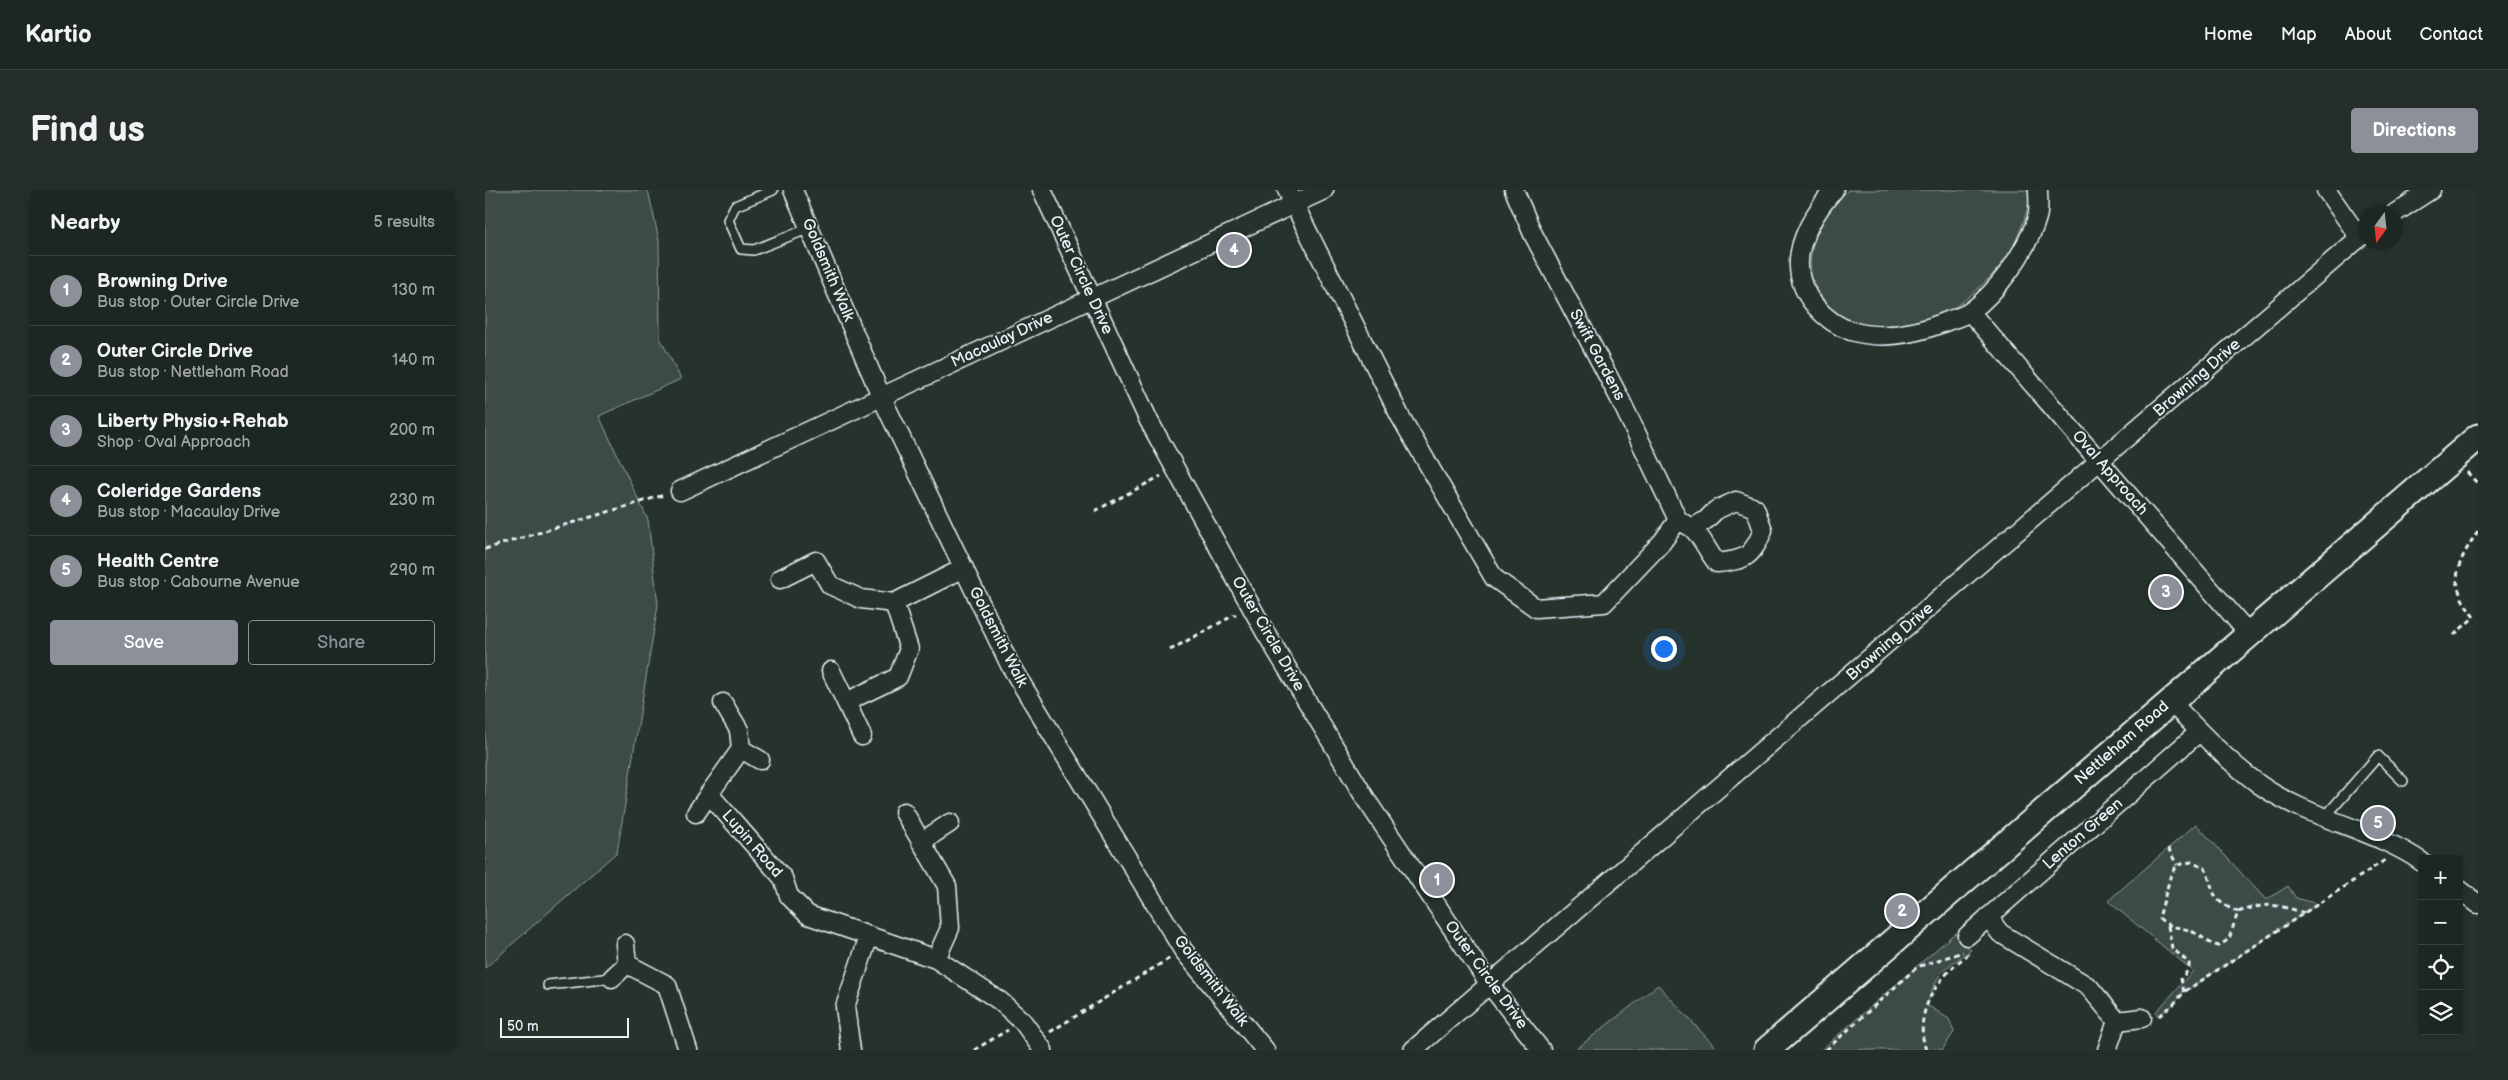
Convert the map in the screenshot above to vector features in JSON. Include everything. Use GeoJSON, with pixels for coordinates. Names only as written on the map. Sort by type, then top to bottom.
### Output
{"type":"FeatureCollection","features":[{"type":"Feature","properties":{"kind":"main road","name":"Nettleham Road"},"geometry":{"type":"LineString","coordinates":[[1767,1050],[2478,436]]}},
{"type":"Feature","properties":{"kind":"street","name":"Goldsmith Walk"},"geometry":{"type":"LineString","coordinates":[[793,190],[881,396],[1010,666],[1183,950],[1265,1050]]}},
{"type":"Feature","properties":{"kind":"street","name":"Outer Circle Drive"},"geometry":{"type":"LineString","coordinates":[[1042,190],[1091,300],[1149,422],[1251,606],[1367,801],[1490,985],[1541,1050]]}},
{"type":"Feature","properties":{"kind":"street","name":"Macaulay Drive"},"geometry":{"type":"LineString","coordinates":[[680,491],[1091,300],[1290,197],[1324,190]]}},
{"type":"Feature","properties":{"kind":"street","name":"Swift Gardens"},"geometry":{"type":"LineString","coordinates":[[1290,197],[1400,416],[1494,578],[1536,608],[1604,603],[1662,542],[1685,524],[1533,234],[1514,190]]}},
{"type":"Feature","properties":{"kind":"street"},"geometry":{"type":"LineString","coordinates":[[1834,190],[1824,202],[1809,228],[1801,248],[1799,268],[1804,289],[1812,303],[1825,317],[1851,331],[1884,336],[1922,332],[1970,312],[2000,284],[2021,255],[2038,214],[2038,190]]}},
{"type":"Feature","properties":{"kind":"street"},"geometry":{"type":"LineString","coordinates":[[2326,190],[2358,230]]}},
{"type":"Feature","properties":{"kind":"street"},"geometry":{"type":"LineString","coordinates":[[2403,208],[2431,190]]}},
{"type":"Feature","properties":{"kind":"street","name":"Browning Drive"},"geometry":{"type":"LineString","coordinates":[[1413,1050],[2101,462],[2358,238]]}},
{"type":"Feature","properties":{"kind":"street","name":"Oval Approach"},"geometry":{"type":"LineString","coordinates":[[1970,312],[2249,634]]}},
{"type":"Feature","properties":{"kind":"street"},"geometry":{"type":"LineString","coordinates":[[780,579],[816,561],[830,585],[861,599],[894,603],[964,568]]}},
{"type":"Feature","properties":{"kind":"street"},"geometry":{"type":"LineString","coordinates":[[846,702],[898,677],[909,649],[894,603]]}},
{"type":"Feature","properties":{"kind":"street"},"geometry":{"type":"LineString","coordinates":[[831,671],[862,736]]}},
{"type":"Feature","properties":{"kind":"street"},"geometry":{"type":"LineString","coordinates":[[2170,701],[2199,732],[2260,785],[2325,817],[2403,849],[2418,859]]}},
{"type":"Feature","properties":{"kind":"street"},"geometry":{"type":"LineString","coordinates":[[723,703],[739,730],[741,749],[760,760]]}},
{"type":"Feature","properties":{"kind":"street","name":"Lenton Green"},"geometry":{"type":"LineString","coordinates":[[1967,936],[2199,732]]}},
{"type":"Feature","properties":{"kind":"street","name":"Lupin Road"},"geometry":{"type":"LineString","coordinates":[[695,813],[741,749]]}},
{"type":"Feature","properties":{"kind":"street","name":"Lupin Road"},"geometry":{"type":"LineString","coordinates":[[709,794],[783,878],[789,896],[808,915],[936,959],[1000,1001],[1023,1022],[1040,1045]]}},
{"type":"Feature","properties":{"kind":"street"},"geometry":{"type":"LineString","coordinates":[[904,812],[947,886],[950,928],[936,959]]}},
{"type":"Feature","properties":{"kind":"street"},"geometry":{"type":"LineString","coordinates":[[921,842],[949,823]]}},
{"type":"Feature","properties":{"kind":"street"},"geometry":{"type":"LineString","coordinates":[[2463,892],[2477,902]]}},
{"type":"Feature","properties":{"kind":"street"},"geometry":{"type":"LineString","coordinates":[[1988,917],[2000,933],[2089,987],[2117,1021]]}},
{"type":"Feature","properties":{"kind":"street"},"geometry":{"type":"LineString","coordinates":[[851,1050],[845,1007],[869,936]]}},
{"type":"Feature","properties":{"kind":"street"},"geometry":{"type":"LineString","coordinates":[[625,944],[627,964]]}},
{"type":"Feature","properties":{"kind":"street"},"geometry":{"type":"LineString","coordinates":[[612,978],[627,964]]}},
{"type":"Feature","properties":{"kind":"street"},"geometry":{"type":"LineString","coordinates":[[627,964],[667,985],[688,1050]]}},
{"type":"Feature","properties":{"kind":"street"},"geometry":{"type":"LineString","coordinates":[[2117,1021],[2142,1018]]}},
{"type":"Feature","properties":{"kind":"street"},"geometry":{"type":"LineString","coordinates":[[2107,1050],[2117,1021]]}},
{"type":"Feature","properties":{"kind":"lane"},"geometry":{"type":"LineString","coordinates":[[773,190],[735,206],[729,220],[741,249],[754,250],[809,228]]}},
{"type":"Feature","properties":{"kind":"lane"},"geometry":{"type":"LineString","coordinates":[[2325,817],[2378,756],[2403,781]]}},
{"type":"Feature","properties":{"kind":"lane"},"geometry":{"type":"LineString","coordinates":[[548,985],[612,978]]}},
{"type":"Feature","properties":{"kind":"path"},"geometry":{"type":"LineString","coordinates":[[1095,510],[1175,469]]}},
{"type":"Feature","properties":{"kind":"path"},"geometry":{"type":"LineString","coordinates":[[485,549],[680,491]]}},
{"type":"Feature","properties":{"kind":"path"},"geometry":{"type":"LineString","coordinates":[[2454,635],[2474,617],[2463,603],[2457,590],[2457,574],[2459,563],[2478,530]]}},
{"type":"Feature","properties":{"kind":"path"},"geometry":{"type":"LineString","coordinates":[[1170,650],[1251,606]]}},
{"type":"Feature","properties":{"kind":"path"},"geometry":{"type":"LineString","coordinates":[[2168,848],[2177,865]]}},
{"type":"Feature","properties":{"kind":"path"},"geometry":{"type":"LineString","coordinates":[[2142,1018],[2158,1016],[2173,1005],[2183,992],[2403,849]]}},
{"type":"Feature","properties":{"kind":"path"},"geometry":{"type":"LineString","coordinates":[[2238,912],[2229,939],[2219,946],[2210,944],[2195,932],[2168,926],[2159,918],[2171,874],[2177,865],[2191,862],[2205,868],[2212,894],[2221,905],[2238,912],[2260,904],[2279,905],[2305,913]]}},
{"type":"Feature","properties":{"kind":"path"},"geometry":{"type":"LineString","coordinates":[[2168,926],[2172,948],[2189,963],[2189,969],[2181,979],[2183,992]]}},
{"type":"Feature","properties":{"kind":"path"},"geometry":{"type":"LineString","coordinates":[[1825,1050],[1917,967],[1977,948],[1950,968],[1932,992],[1923,1017],[1922,1039],[1926,1050]]}},
{"type":"Feature","properties":{"kind":"path"},"geometry":{"type":"LineString","coordinates":[[1040,1045],[1183,950]]}},
{"type":"Feature","properties":{"kind":"path"},"geometry":{"type":"LineString","coordinates":[[974,1050],[1023,1022]]}},
{"type":"Feature","properties":{"kind":"shaded area"},"geometry":{"type":"Polygon","coordinates":[[[485,190],[648,190],[659,240],[660,338],[681,379],[599,416],[648,520],[658,605],[617,852],[485,968],[485,190]]]}},
{"type":"Feature","properties":{"kind":"shaded area"},"geometry":{"type":"Polygon","coordinates":[[[1848,190],[2028,190],[2029,202],[2013,248],[2006,259],[1981,286],[1945,313],[1917,324],[1888,328],[1853,325],[1830,307],[1815,286],[1811,272],[1814,242],[1828,214],[1848,190]]]}},
{"type":"Feature","properties":{"kind":"shaded area"},"geometry":{"type":"Polygon","coordinates":[[[2196,824],[2266,900],[2288,886],[2296,898],[2318,904],[2184,992],[2173,1005],[2158,1016],[2156,1012],[2193,971],[2108,901],[2196,824]]]}},
{"type":"Feature","properties":{"kind":"shaded area"},"geometry":{"type":"Polygon","coordinates":[[[1955,933],[1971,950],[1938,977],[1927,1005],[1949,1019],[1954,1032],[1942,1050],[1821,1050],[1955,933]]]}},
{"type":"Feature","properties":{"kind":"shaded area"},"geometry":{"type":"Polygon","coordinates":[[[1658,985],[1718,1050],[1575,1050],[1658,985]]]}},
{"type":"Feature","properties":{"kind":"place","name":"Coleridge Gardens"},"geometry":{"type":"Point","coordinates":[1234,250]}},
{"type":"Feature","properties":{"kind":"place","name":"Liberty Physio+Rehab"},"geometry":{"type":"Point","coordinates":[2166,592]}},
{"type":"Feature","properties":{"kind":"place","name":"Health Centre"},"geometry":{"type":"Point","coordinates":[2378,823]}},
{"type":"Feature","properties":{"kind":"place","name":"Browning Drive"},"geometry":{"type":"Point","coordinates":[1437,880]}},
{"type":"Feature","properties":{"kind":"place","name":"Outer Circle Drive"},"geometry":{"type":"Point","coordinates":[1902,911]}}]}
